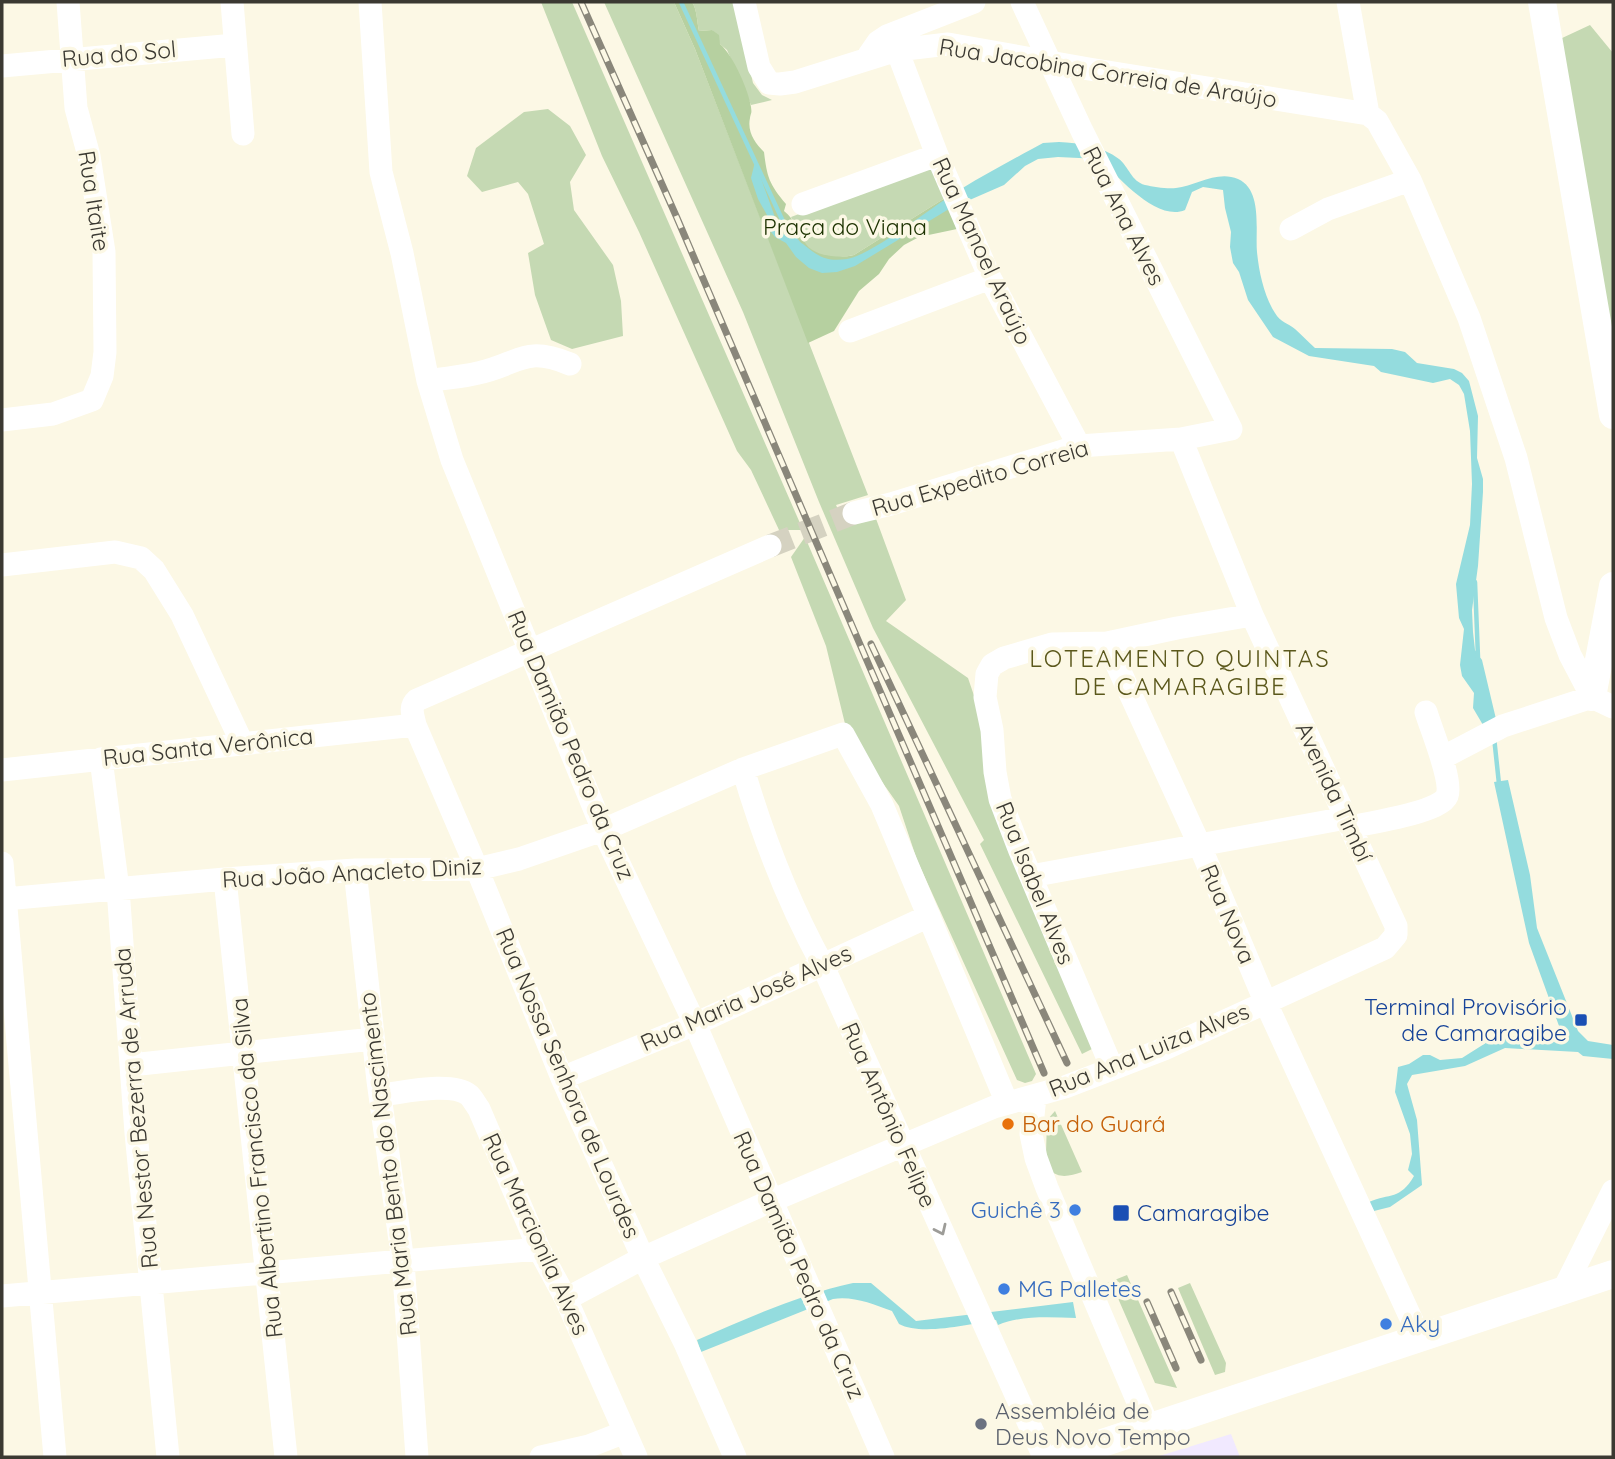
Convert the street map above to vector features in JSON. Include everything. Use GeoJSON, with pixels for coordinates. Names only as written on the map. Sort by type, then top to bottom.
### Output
{"type":"FeatureCollection","features":[{"type":"Feature","properties":{"kind":"main road"},"geometry":{"type":"LineString","coordinates":[[1542,2],[1613,415]]}},
{"type":"Feature","properties":{"kind":"main road"},"geometry":{"type":"LineString","coordinates":[[1603,702],[1613,586]]}},
{"type":"Feature","properties":{"kind":"main road"},"geometry":{"type":"LineString","coordinates":[[1060,1457],[1613,1274]]}},
{"type":"Feature","properties":{"kind":"street","name":"Rua Itaite"},"geometry":{"type":"LineString","coordinates":[[2,420],[53,414],[92,400],[102,376],[105,352],[104,252],[89,156],[76,108],[68,2]]}},
{"type":"Feature","properties":{"kind":"street"},"geometry":{"type":"LineString","coordinates":[[232,2],[243,134]]}},
{"type":"Feature","properties":{"kind":"street","name":"Rua Damião Pedro da Cruz"},"geometry":{"type":"LineString","coordinates":[[370,2],[381,172],[402,253],[428,381],[452,460],[603,830],[695,1024],[883,1457]]}},
{"type":"Feature","properties":{"kind":"street","name":"Rua Jacobina Correia de Araújo"},"geometry":{"type":"LineString","coordinates":[[744,2],[759,67],[769,83],[795,82],[897,50],[948,44],[1368,114]]}},
{"type":"Feature","properties":{"kind":"street"},"geometry":{"type":"LineString","coordinates":[[867,58],[871,49],[887,36],[974,2]]}},
{"type":"Feature","properties":{"kind":"street","name":"Rua Ana Alves"},"geometry":{"type":"LineString","coordinates":[[1022,2],[1082,131],[1231,429]]}},
{"type":"Feature","properties":{"kind":"street"},"geometry":{"type":"LineString","coordinates":[[1348,2],[1368,114],[1377,121],[1410,180],[1469,318],[1516,458],[1556,618],[1570,655],[1603,702],[1493,730],[1442,758]]}},
{"type":"Feature","properties":{"kind":"street","name":"Rua do Sol"},"geometry":{"type":"LineString","coordinates":[[2,66],[236,45]]}},
{"type":"Feature","properties":{"kind":"street","name":"Rua Manoel Araújo"},"geometry":{"type":"LineString","coordinates":[[897,50],[937,155],[990,278],[1079,446]]}},
{"type":"Feature","properties":{"kind":"street"},"geometry":{"type":"LineString","coordinates":[[803,204],[937,155]]}},
{"type":"Feature","properties":{"kind":"street"},"geometry":{"type":"LineString","coordinates":[[1291,229],[1328,208],[1410,180]]}},
{"type":"Feature","properties":{"kind":"street"},"geometry":{"type":"LineString","coordinates":[[850,331],[990,278]]}},
{"type":"Feature","properties":{"kind":"street"},"geometry":{"type":"LineString","coordinates":[[428,381],[480,373],[520,357],[539,355],[570,364]]}},
{"type":"Feature","properties":{"kind":"street","name":"Rua Expedito Correia"},"geometry":{"type":"LineString","coordinates":[[854,513],[1079,446],[1181,439],[1231,429]]}},
{"type":"Feature","properties":{"kind":"street","name":"Avenida Timbí"},"geometry":{"type":"LineString","coordinates":[[1181,439],[1252,615],[1396,926],[1395,935],[1385,948]]}},
{"type":"Feature","properties":{"kind":"street"},"geometry":{"type":"LineString","coordinates":[[414,715],[417,700],[770,546]]}},
{"type":"Feature","properties":{"kind":"street"},"geometry":{"type":"LineString","coordinates":[[2,565],[116,552],[141,558],[154,570],[182,615],[242,743]]}},
{"type":"Feature","properties":{"kind":"street","name":"Rua Isabel Alves"},"geometry":{"type":"LineString","coordinates":[[1112,1068],[1000,799],[992,730],[985,697],[988,674],[992,665],[1004,658],[1052,644],[1107,643],[1252,615]]}},
{"type":"Feature","properties":{"kind":"street","name":"Rua Nova"},"geometry":{"type":"LineString","coordinates":[[1107,643],[1200,846],[1265,1001],[1420,1338]]}},
{"type":"Feature","properties":{"kind":"street"},"geometry":{"type":"LineString","coordinates":[[1031,876],[1438,806],[1447,799],[1449,788],[1426,712]]}},
{"type":"Feature","properties":{"kind":"street","name":"Rua Santa Verônica"},"geometry":{"type":"LineString","coordinates":[[2,770],[242,743],[414,715]]}},
{"type":"Feature","properties":{"kind":"street","name":"Rua Nossa Senhora de Lourdes"},"geometry":{"type":"LineString","coordinates":[[414,715],[562,1078],[735,1457]]}},
{"type":"Feature","properties":{"kind":"street","name":"Rua João Anacleto Diniz"},"geometry":{"type":"LineString","coordinates":[[5,900],[225,879],[355,870],[477,869],[519,859],[603,830],[743,769],[843,734],[883,805],[929,916]]}},
{"type":"Feature","properties":{"kind":"street","name":"Rua Nestor Bezerra de Arruda"},"geometry":{"type":"LineString","coordinates":[[101,759],[118,890],[131,1065],[168,1457]]}},
{"type":"Feature","properties":{"kind":"street","name":"Rua Antônio Felipe"},"geometry":{"type":"LineString","coordinates":[[743,769],[778,873],[822,964],[1044,1457]]}},
{"type":"Feature","properties":{"kind":"street"},"geometry":{"type":"LineString","coordinates":[[2,863],[55,1457]]}},
{"type":"Feature","properties":{"kind":"street","name":"Rua Maria Bento do Nascimento"},"geometry":{"type":"LineString","coordinates":[[355,870],[373,1039],[402,1262],[417,1457]]}},
{"type":"Feature","properties":{"kind":"street","name":"Rua Albertino Francisco da Silva"},"geometry":{"type":"LineString","coordinates":[[225,879],[286,1457]]}},
{"type":"Feature","properties":{"kind":"street"},"geometry":{"type":"LineString","coordinates":[[929,916],[1007,1103]]}},
{"type":"Feature","properties":{"kind":"street","name":"Rua Maria José Alves"},"geometry":{"type":"LineString","coordinates":[[562,1078],[695,1024],[929,916]]}},
{"type":"Feature","properties":{"kind":"street","name":"Rua Ana Luiza Alves"},"geometry":{"type":"LineString","coordinates":[[566,1299],[643,1258],[771,1201],[1007,1103],[1065,1087],[1164,1049],[1385,948]]}},
{"type":"Feature","properties":{"kind":"street"},"geometry":{"type":"LineString","coordinates":[[131,1065],[373,1039]]}},
{"type":"Feature","properties":{"kind":"street","name":"Rua Marcionila Alves"},"geometry":{"type":"LineString","coordinates":[[380,1095],[435,1088],[453,1089],[468,1095],[479,1109],[539,1249],[566,1299],[636,1457]]}},
{"type":"Feature","properties":{"kind":"street"},"geometry":{"type":"LineString","coordinates":[[1035,1097],[1031,1134],[1036,1158],[1149,1428]]}},
{"type":"Feature","properties":{"kind":"street"},"geometry":{"type":"LineString","coordinates":[[1563,1291],[1613,1191]]}},
{"type":"Feature","properties":{"kind":"street"},"geometry":{"type":"LineString","coordinates":[[2,1296],[539,1249]]}},
{"type":"Feature","properties":{"kind":"street"},"geometry":{"type":"LineString","coordinates":[[541,1457],[589,1446],[625,1432]]}},
{"type":"Feature","properties":{"kind":"shaded area"},"geometry":{"type":"Polygon","coordinates":[[[1231,1434],[1240,1457],[1156,1457],[1231,1434]]]}},
{"type":"Feature","properties":{"kind":"green space"},"geometry":{"type":"Polygon","coordinates":[[[541,2],[572,2],[803,530],[779,530],[751,470],[737,451],[602,156],[541,2]]]}},
{"type":"Feature","properties":{"kind":"green space"},"geometry":{"type":"Polygon","coordinates":[[[604,2],[674,2],[695,49],[868,495],[836,505],[845,524],[875,516],[906,600],[886,621],[968,678],[1094,1048],[1082,1054],[980,844],[984,840],[873,628],[743,312],[604,2]]]}},
{"type":"Feature","properties":{"kind":"green space"},"geometry":{"type":"Polygon","coordinates":[[[674,2],[692,2],[699,31],[712,30],[719,35],[720,44],[735,65],[747,92],[751,109],[751,133],[764,152],[770,180],[786,204],[784,211],[812,250],[831,256],[854,255],[945,198],[957,229],[919,237],[904,245],[889,259],[879,274],[859,291],[834,331],[808,343],[695,49],[674,2]]]}},
{"type":"Feature","properties":{"kind":"green space"},"geometry":{"type":"Polygon","coordinates":[[[692,2],[734,2],[753,83],[762,95],[772,100],[751,105],[727,50],[712,30],[699,31],[692,2]]]}},
{"type":"Feature","properties":{"kind":"green space"},"geometry":{"type":"Polygon","coordinates":[[[1590,25],[1613,53],[1613,343],[1560,39],[1590,25]]]}},
{"type":"Feature","properties":{"kind":"green space"},"geometry":{"type":"Polygon","coordinates":[[[548,109],[570,126],[586,155],[570,182],[574,210],[613,265],[621,301],[623,336],[572,349],[551,340],[535,295],[528,253],[544,244],[528,194],[518,182],[482,192],[467,176],[476,148],[524,112],[548,109]]]}},
{"type":"Feature","properties":{"kind":"green space","name":"Praça do Viana"},"geometry":{"type":"Polygon","coordinates":[[[930,165],[945,198],[854,255],[824,256],[812,252],[803,242],[791,217],[930,165]]]}},
{"type":"Feature","properties":{"kind":"green space"},"geometry":{"type":"Polygon","coordinates":[[[805,537],[1036,1074],[1032,1081],[1025,1083],[1017,1080],[917,860],[899,806],[847,732],[826,646],[791,557],[805,537]]]}},
{"type":"Feature","properties":{"kind":"green space"},"geometry":{"type":"Polygon","coordinates":[[[1055,1111],[1082,1172],[1061,1176],[1050,1170],[1046,1153],[1047,1120],[1055,1111]]]}},
{"type":"Feature","properties":{"kind":"green space"},"geometry":{"type":"Polygon","coordinates":[[[1127,1275],[1177,1388],[1155,1383],[1117,1296],[1106,1294],[1102,1285],[1127,1275]]]}},
{"type":"Feature","properties":{"kind":"green space"},"geometry":{"type":"Polygon","coordinates":[[[1190,1283],[1226,1363],[1225,1372],[1215,1375],[1178,1288],[1190,1283]]]}},
{"type":"Feature","properties":{"kind":"water"},"geometry":{"type":"Polygon","coordinates":[[[1043,143],[1082,144],[1105,151],[1119,159],[1136,180],[1149,186],[1184,187],[1222,176],[1238,179],[1246,184],[1254,201],[1261,276],[1268,299],[1279,318],[1315,348],[1392,349],[1405,352],[1417,363],[1454,369],[1469,381],[1478,416],[1477,458],[1483,479],[1478,566],[1472,610],[1473,632],[1475,650],[1482,660],[1496,719],[1483,725],[1473,708],[1474,693],[1462,676],[1460,665],[1464,629],[1459,618],[1456,584],[1470,525],[1472,484],[1470,431],[1464,394],[1459,385],[1450,379],[1433,383],[1381,372],[1374,366],[1309,356],[1273,337],[1248,300],[1239,272],[1233,263],[1231,232],[1223,190],[1203,187],[1192,192],[1185,210],[1162,210],[1139,196],[1100,159],[1038,159],[1025,166],[1004,185],[949,209],[855,266],[837,272],[822,273],[809,268],[768,228],[767,215],[751,178],[755,162],[780,231],[822,257],[833,260],[847,259],[872,248],[961,189],[1043,143]]]}},
{"type":"Feature","properties":{"kind":"water"},"geometry":{"type":"Polygon","coordinates":[[[1508,780],[1530,875],[1537,928],[1578,1031],[1588,1041],[1613,1045],[1613,1059],[1583,1056],[1578,1052],[1505,1048],[1465,1066],[1412,1075],[1407,1084],[1417,1120],[1422,1185],[1390,1207],[1374,1211],[1369,1202],[1394,1195],[1404,1189],[1414,1176],[1408,1170],[1412,1154],[1410,1134],[1395,1092],[1398,1067],[1423,1055],[1440,1060],[1462,1058],[1500,1034],[1521,1038],[1563,1037],[1529,943],[1494,782],[1508,780]]]}},
{"type":"Feature","properties":{"kind":"water"},"geometry":{"type":"Polygon","coordinates":[[[853,1283],[871,1283],[916,1321],[1073,1302],[1076,1318],[1027,1318],[998,1325],[996,1320],[920,1329],[899,1324],[892,1311],[841,1298],[701,1352],[697,1340],[754,1315],[853,1283]]]}},
{"type":"Feature","properties":{"kind":"waterway"},"geometry":{"type":"LineString","coordinates":[[681,2],[787,230],[799,244]]}},
{"type":"Feature","properties":{"kind":"waterway"},"geometry":{"type":"LineString","coordinates":[[1475,582],[1478,657]]}},
{"type":"Feature","properties":{"kind":"waterway"},"geometry":{"type":"LineString","coordinates":[[1494,737],[1499,784]]}},
{"type":"Feature","properties":{"kind":"tunnel"},"geometry":{"type":"LineString","coordinates":[[770,546],[854,513]]}},
{"type":"Feature","properties":{"kind":"railway"},"geometry":{"type":"LineString","coordinates":[[581,2],[677,218],[1044,1073]]}},
{"type":"Feature","properties":{"kind":"railway"},"geometry":{"type":"LineString","coordinates":[[871,644],[1067,1063]]}},
{"type":"Feature","properties":{"kind":"railway"},"geometry":{"type":"LineString","coordinates":[[1171,1292],[1201,1360]]}},
{"type":"Feature","properties":{"kind":"railway"},"geometry":{"type":"LineString","coordinates":[[1147,1302],[1176,1368]]}},
{"type":"Feature","properties":{"kind":"place","name":"Terminal Provisório de Camaragibe"},"geometry":{"type":"Point","coordinates":[1581,1020]}},
{"type":"Feature","properties":{"kind":"place","name":"Bar do Guará"},"geometry":{"type":"Point","coordinates":[1008,1124]}},
{"type":"Feature","properties":{"kind":"place","name":"Guichê 3"},"geometry":{"type":"Point","coordinates":[1075,1210]}},
{"type":"Feature","properties":{"kind":"place","name":"Camaragibe"},"geometry":{"type":"Point","coordinates":[1121,1213]}},
{"type":"Feature","properties":{"kind":"place","name":"MG Palletes"},"geometry":{"type":"Point","coordinates":[1004,1289]}},
{"type":"Feature","properties":{"kind":"place","name":"Aky"},"geometry":{"type":"Point","coordinates":[1386,1324]}},
{"type":"Feature","properties":{"kind":"place","name":"Assembléia de Deus Novo Tempo"},"geometry":{"type":"Point","coordinates":[981,1424]}},
{"type":"Feature","properties":{"kind":"district","name":"LOTEAMENTO QUINTAS DE CAMARAGIBE"},"geometry":{"type":"Point","coordinates":[1180,673]}}]}
